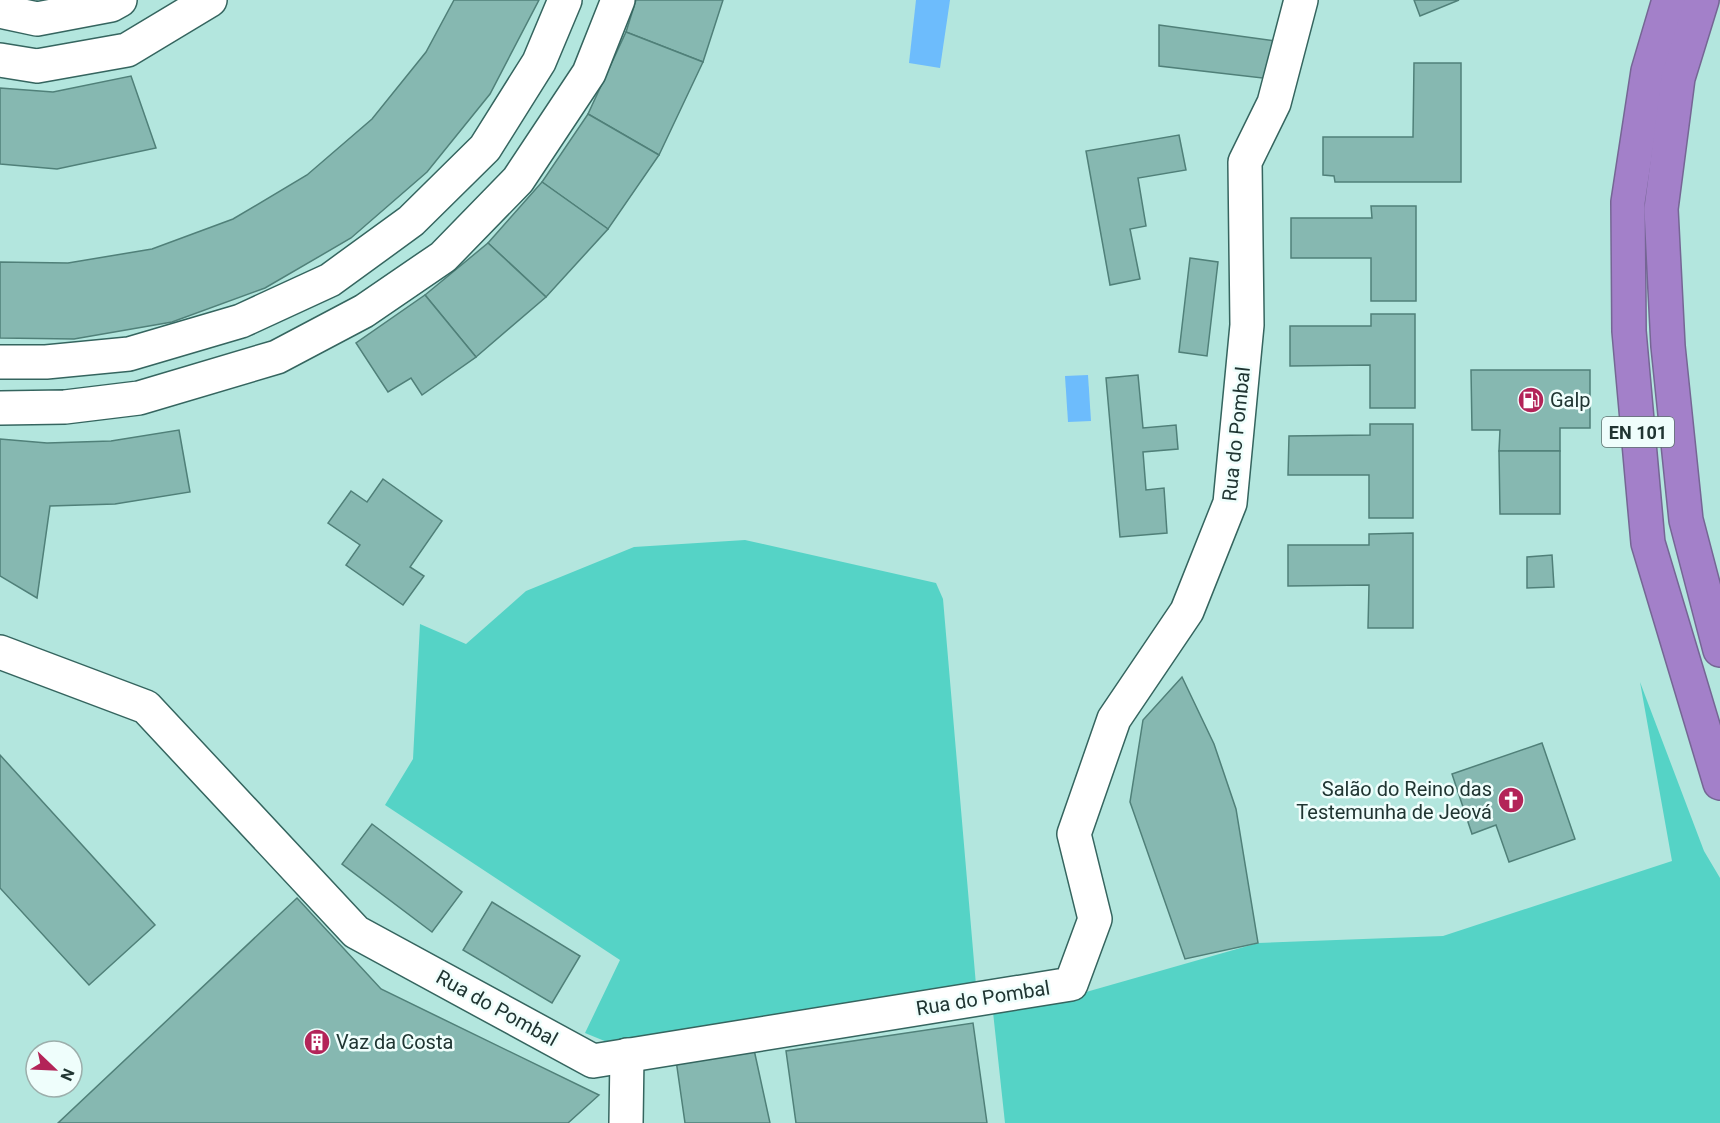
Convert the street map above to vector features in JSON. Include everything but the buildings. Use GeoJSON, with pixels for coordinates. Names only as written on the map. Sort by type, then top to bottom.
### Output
{"type":"FeatureCollection","features":[{"type":"Feature","properties":{"kind":"highway","name":"EN 101"},"geometry":{"type":"LineString","coordinates":[[1669,0],[1648,71],[1628,202],[1629,331],[1648,543],[1720,783]]}},
{"type":"Feature","properties":{"kind":"highway","name":"EN 101"},"geometry":{"type":"LineString","coordinates":[[1702,0],[1678,78],[1661,209],[1668,346],[1686,520],[1720,650]]}},
{"type":"Feature","properties":{"kind":"street"},"geometry":{"type":"LineString","coordinates":[[0,11],[37,19],[111,5],[120,0]]}},
{"type":"Feature","properties":{"kind":"street"},"geometry":{"type":"LineString","coordinates":[[0,362],[46,362],[129,354],[241,321],[330,280],[411,221],[485,148],[539,62],[565,0]]}},
{"type":"Feature","properties":{"kind":"street"},"geometry":{"type":"LineString","coordinates":[[0,408],[65,407],[139,398],[277,357],[364,311],[443,257],[518,180],[589,73],[618,0]]}},
{"type":"Feature","properties":{"kind":"street","name":"Rua do Pombal"},"geometry":{"type":"LineString","coordinates":[[0,652],[146,707],[356,932],[593,1060],[1071,984],[1095,919],[1074,834],[1114,719],[1187,611],[1230,503],[1247,325],[1245,162],[1274,103],[1301,0]]}},
{"type":"Feature","properties":{"kind":"street"},"geometry":{"type":"LineString","coordinates":[[0,60],[37,66],[127,50],[206,1]]}},
{"type":"Feature","properties":{"kind":"street"},"geometry":{"type":"LineString","coordinates":[[411,221],[443,257]]}},
{"type":"Feature","properties":{"kind":"street"},"geometry":{"type":"LineString","coordinates":[[129,354],[139,398]]}},
{"type":"Feature","properties":{"kind":"street"},"geometry":{"type":"LineString","coordinates":[[626,1123],[627,1055]]}},
{"type":"Feature","properties":{"kind":"shaded area"},"geometry":{"type":"Polygon","coordinates":[[[916,0],[950,0],[940,68],[909,63],[916,0]]]}},
{"type":"Feature","properties":{"kind":"shaded area"},"geometry":{"type":"Polygon","coordinates":[[[1088,375],[1091,421],[1068,422],[1065,376],[1088,375]]]}},
{"type":"Feature","properties":{"kind":"shaded area"},"geometry":{"type":"Polygon","coordinates":[[[745,540],[936,583],[943,599],[976,985],[607,1042],[585,1033],[620,960],[385,805],[413,759],[420,624],[466,644],[526,591],[634,547],[745,540]]]}},
{"type":"Feature","properties":{"kind":"shaded area"},"geometry":{"type":"Polygon","coordinates":[[[1640,682],[1704,851],[1720,878],[1720,1123],[1005,1123],[993,1012],[1058,1000],[1258,943],[1443,936],[1672,861],[1640,682]]]}},
{"type":"Feature","properties":{"kind":"place","name":"Galp"},"geometry":{"type":"Point","coordinates":[1531,400]}},
{"type":"Feature","properties":{"kind":"place","name":"Salão do Reino das Testemunha de Jeová"},"geometry":{"type":"Point","coordinates":[1511,800]}},
{"type":"Feature","properties":{"kind":"place","name":"Vaz da Costa"},"geometry":{"type":"Point","coordinates":[317,1042]}}]}
